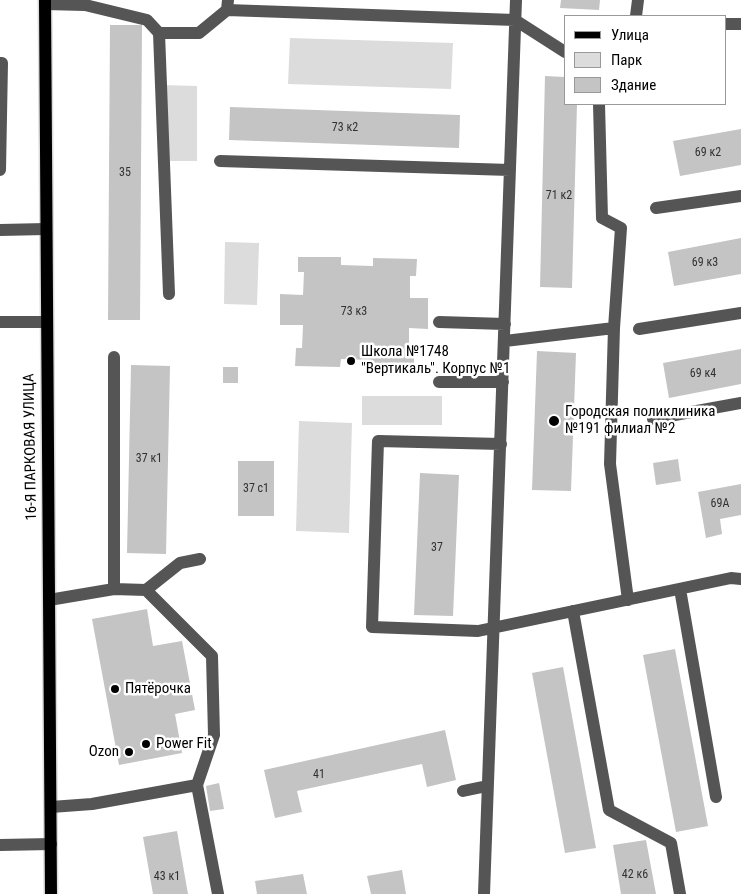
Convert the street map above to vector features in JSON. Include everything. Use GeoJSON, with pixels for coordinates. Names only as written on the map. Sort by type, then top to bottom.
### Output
{"type":"FeatureCollection","features":[{"type":"Feature","properties":{"kind":"main road","name":"16-Я ПАРКОВАЯ УЛИЦА"},"geometry":{"type":"LineString","coordinates":[[44,2],[51,894]]}},
{"type":"Feature","properties":{"kind":"lane"},"geometry":{"type":"LineString","coordinates":[[484,894],[504,382],[516,0]]}},
{"type":"Feature","properties":{"kind":"lane"},"geometry":{"type":"LineString","coordinates":[[636,15],[638,0]]}},
{"type":"Feature","properties":{"kind":"lane"},"geometry":{"type":"LineString","coordinates":[[44,2],[87,2],[148,20],[159,32],[169,294]]}},
{"type":"Feature","properties":{"kind":"lane"},"geometry":{"type":"LineString","coordinates":[[159,32],[199,33],[228,5],[515,20],[564,51]]}},
{"type":"Feature","properties":{"kind":"lane"},"geometry":{"type":"LineString","coordinates":[[726,24],[741,24]]}},
{"type":"Feature","properties":{"kind":"lane"},"geometry":{"type":"LineString","coordinates":[[0,63],[2,63],[0,170]]}},
{"type":"Feature","properties":{"kind":"lane"},"geometry":{"type":"LineString","coordinates":[[599,105],[602,218],[621,228],[608,424],[610,464],[628,600]]}},
{"type":"Feature","properties":{"kind":"lane"},"geometry":{"type":"LineString","coordinates":[[220,161],[510,170]]}},
{"type":"Feature","properties":{"kind":"lane"},"geometry":{"type":"LineString","coordinates":[[656,208],[741,196]]}},
{"type":"Feature","properties":{"kind":"lane"},"geometry":{"type":"LineString","coordinates":[[0,230],[46,230]]}},
{"type":"Feature","properties":{"kind":"lane"},"geometry":{"type":"LineString","coordinates":[[639,329],[741,313]]}},
{"type":"Feature","properties":{"kind":"lane"},"geometry":{"type":"LineString","coordinates":[[0,322],[47,322]]}},
{"type":"Feature","properties":{"kind":"lane"},"geometry":{"type":"LineString","coordinates":[[439,322],[505,324]]}},
{"type":"Feature","properties":{"kind":"lane"},"geometry":{"type":"LineString","coordinates":[[505,341],[614,328]]}},
{"type":"Feature","properties":{"kind":"lane"},"geometry":{"type":"LineString","coordinates":[[114,357],[114,589]]}},
{"type":"Feature","properties":{"kind":"lane"},"geometry":{"type":"LineString","coordinates":[[439,382],[504,382]]}},
{"type":"Feature","properties":{"kind":"lane"},"geometry":{"type":"LineString","coordinates":[[653,419],[741,403]]}},
{"type":"Feature","properties":{"kind":"lane"},"geometry":{"type":"LineString","coordinates":[[501,444],[378,440],[372,627],[478,631],[731,578],[741,579]]}},
{"type":"Feature","properties":{"kind":"lane"},"geometry":{"type":"LineString","coordinates":[[49,600],[114,589],[146,590],[180,563],[200,559]]}},
{"type":"Feature","properties":{"kind":"lane"},"geometry":{"type":"LineString","coordinates":[[680,589],[716,797]]}},
{"type":"Feature","properties":{"kind":"lane"},"geometry":{"type":"LineString","coordinates":[[146,590],[212,656],[214,735],[197,785],[218,894]]}},
{"type":"Feature","properties":{"kind":"lane"},"geometry":{"type":"LineString","coordinates":[[572,611],[609,810],[671,843],[680,894]]}},
{"type":"Feature","properties":{"kind":"lane"},"geometry":{"type":"LineString","coordinates":[[51,807],[92,804],[197,785]]}},
{"type":"Feature","properties":{"kind":"lane"},"geometry":{"type":"LineString","coordinates":[[463,791],[487,786]]}},
{"type":"Feature","properties":{"kind":"lane"},"geometry":{"type":"LineString","coordinates":[[0,845],[51,844]]}},
{"type":"Feature","properties":{"kind":"green space"},"geometry":{"type":"Polygon","coordinates":[[[290,38],[453,43],[451,89],[288,84],[290,38]]]}},
{"type":"Feature","properties":{"kind":"green space"},"geometry":{"type":"Polygon","coordinates":[[[161,85],[197,86],[197,161],[164,161],[161,85]]]}},
{"type":"Feature","properties":{"kind":"green space"},"geometry":{"type":"Polygon","coordinates":[[[225,242],[259,243],[257,305],[224,304],[225,242]]]}},
{"type":"Feature","properties":{"kind":"green space"},"geometry":{"type":"Polygon","coordinates":[[[362,396],[442,396],[442,425],[362,425],[362,396]]]}},
{"type":"Feature","properties":{"kind":"green space"},"geometry":{"type":"Polygon","coordinates":[[[299,421],[352,423],[349,533],[296,531],[299,421]]]}},
{"type":"Feature","properties":{"kind":"building"},"geometry":{"type":"Polygon","coordinates":[[[561,0],[600,0],[599,10],[560,8],[561,0]]]}},
{"type":"Feature","properties":{"kind":"building"},"geometry":{"type":"Polygon","coordinates":[[[110,25],[142,25],[140,320],[108,320],[110,25]]]}},
{"type":"Feature","properties":{"kind":"building"},"geometry":{"type":"Polygon","coordinates":[[[545,76],[564,77],[564,105],[577,105],[572,288],[540,287],[545,76]]]}},
{"type":"Feature","properties":{"kind":"building"},"geometry":{"type":"Polygon","coordinates":[[[230,107],[460,115],[459,148],[229,140],[230,107]]]}},
{"type":"Feature","properties":{"kind":"building"},"geometry":{"type":"Polygon","coordinates":[[[741,129],[741,165],[680,176],[673,141],[741,129]]]}},
{"type":"Feature","properties":{"kind":"building"},"geometry":{"type":"Polygon","coordinates":[[[741,238],[741,274],[674,286],[668,252],[741,238]]]}},
{"type":"Feature","properties":{"kind":"building"},"geometry":{"type":"Polygon","coordinates":[[[298,257],[341,257],[341,265],[373,266],[373,258],[417,259],[416,276],[410,276],[410,298],[428,298],[428,329],[409,328],[409,352],[414,352],[414,369],[370,368],[370,360],[341,359],[340,367],[295,366],[296,348],[302,348],[303,325],[280,325],[280,294],[303,295],[304,272],[298,272],[298,257]]]}},
{"type":"Feature","properties":{"kind":"building"},"geometry":{"type":"Polygon","coordinates":[[[741,349],[741,384],[669,398],[663,363],[741,349]]]}},
{"type":"Feature","properties":{"kind":"building","name":"Городская поликлиника №191 филиал №2"},"geometry":{"type":"Polygon","coordinates":[[[537,351],[576,353],[571,491],[532,490],[537,351]]]}},
{"type":"Feature","properties":{"kind":"building"},"geometry":{"type":"Polygon","coordinates":[[[131,365],[170,366],[166,554],[127,553],[131,365]]]}},
{"type":"Feature","properties":{"kind":"building"},"geometry":{"type":"Polygon","coordinates":[[[223,367],[238,367],[238,383],[223,383],[223,367]]]}},
{"type":"Feature","properties":{"kind":"building"},"geometry":{"type":"Polygon","coordinates":[[[678,459],[681,481],[656,485],[653,463],[678,459]]]}},
{"type":"Feature","properties":{"kind":"building"},"geometry":{"type":"Polygon","coordinates":[[[238,461],[274,461],[274,516],[238,516],[238,461]]]}},
{"type":"Feature","properties":{"kind":"building"},"geometry":{"type":"Polygon","coordinates":[[[420,473],[459,475],[453,616],[414,615],[420,473]]]}},
{"type":"Feature","properties":{"kind":"building"},"geometry":{"type":"Polygon","coordinates":[[[741,484],[741,515],[720,519],[722,534],[706,538],[698,492],[741,484]]]}},
{"type":"Feature","properties":{"kind":"building"},"geometry":{"type":"Polygon","coordinates":[[[147,609],[153,646],[182,641],[195,710],[175,714],[182,753],[119,765],[92,619],[147,609]]]}},
{"type":"Feature","properties":{"kind":"building"},"geometry":{"type":"Polygon","coordinates":[[[675,649],[708,826],[676,832],[643,655],[675,649]]]}},
{"type":"Feature","properties":{"kind":"building"},"geometry":{"type":"Polygon","coordinates":[[[563,667],[596,848],[565,853],[532,673],[563,667]]]}},
{"type":"Feature","properties":{"kind":"building"},"geometry":{"type":"Polygon","coordinates":[[[445,730],[456,780],[427,787],[422,764],[297,791],[302,812],[275,818],[264,770],[445,730]]]}},
{"type":"Feature","properties":{"kind":"building"},"geometry":{"type":"Polygon","coordinates":[[[219,783],[224,809],[210,811],[206,786],[219,783]]]}},
{"type":"Feature","properties":{"kind":"building"},"geometry":{"type":"Polygon","coordinates":[[[177,831],[188,894],[153,894],[143,837],[177,831]]]}},
{"type":"Feature","properties":{"kind":"building"},"geometry":{"type":"Polygon","coordinates":[[[646,840],[656,894],[621,894],[613,845],[646,840]]]}},
{"type":"Feature","properties":{"kind":"building"},"geometry":{"type":"Polygon","coordinates":[[[402,870],[406,894],[371,894],[367,876],[402,870]]]}},
{"type":"Feature","properties":{"kind":"building"},"geometry":{"type":"Polygon","coordinates":[[[303,874],[307,894],[257,894],[255,881],[303,874]]]}},
{"type":"Feature","properties":{"kind":"place","name":"Школа №1748 \"Вертикаль\". Корпус №1"},"geometry":{"type":"Point","coordinates":[351,361]}},
{"type":"Feature","properties":{"kind":"place","name":"Городская поликлиника №191 филиал №2"},"geometry":{"type":"Point","coordinates":[554,421]}},
{"type":"Feature","properties":{"kind":"place","name":"Пятёрочка"},"geometry":{"type":"Point","coordinates":[115,689]}},
{"type":"Feature","properties":{"kind":"place","name":"Power Fit"},"geometry":{"type":"Point","coordinates":[146,744]}},
{"type":"Feature","properties":{"kind":"place","name":"Ozon"},"geometry":{"type":"Point","coordinates":[129,752]}}]}
